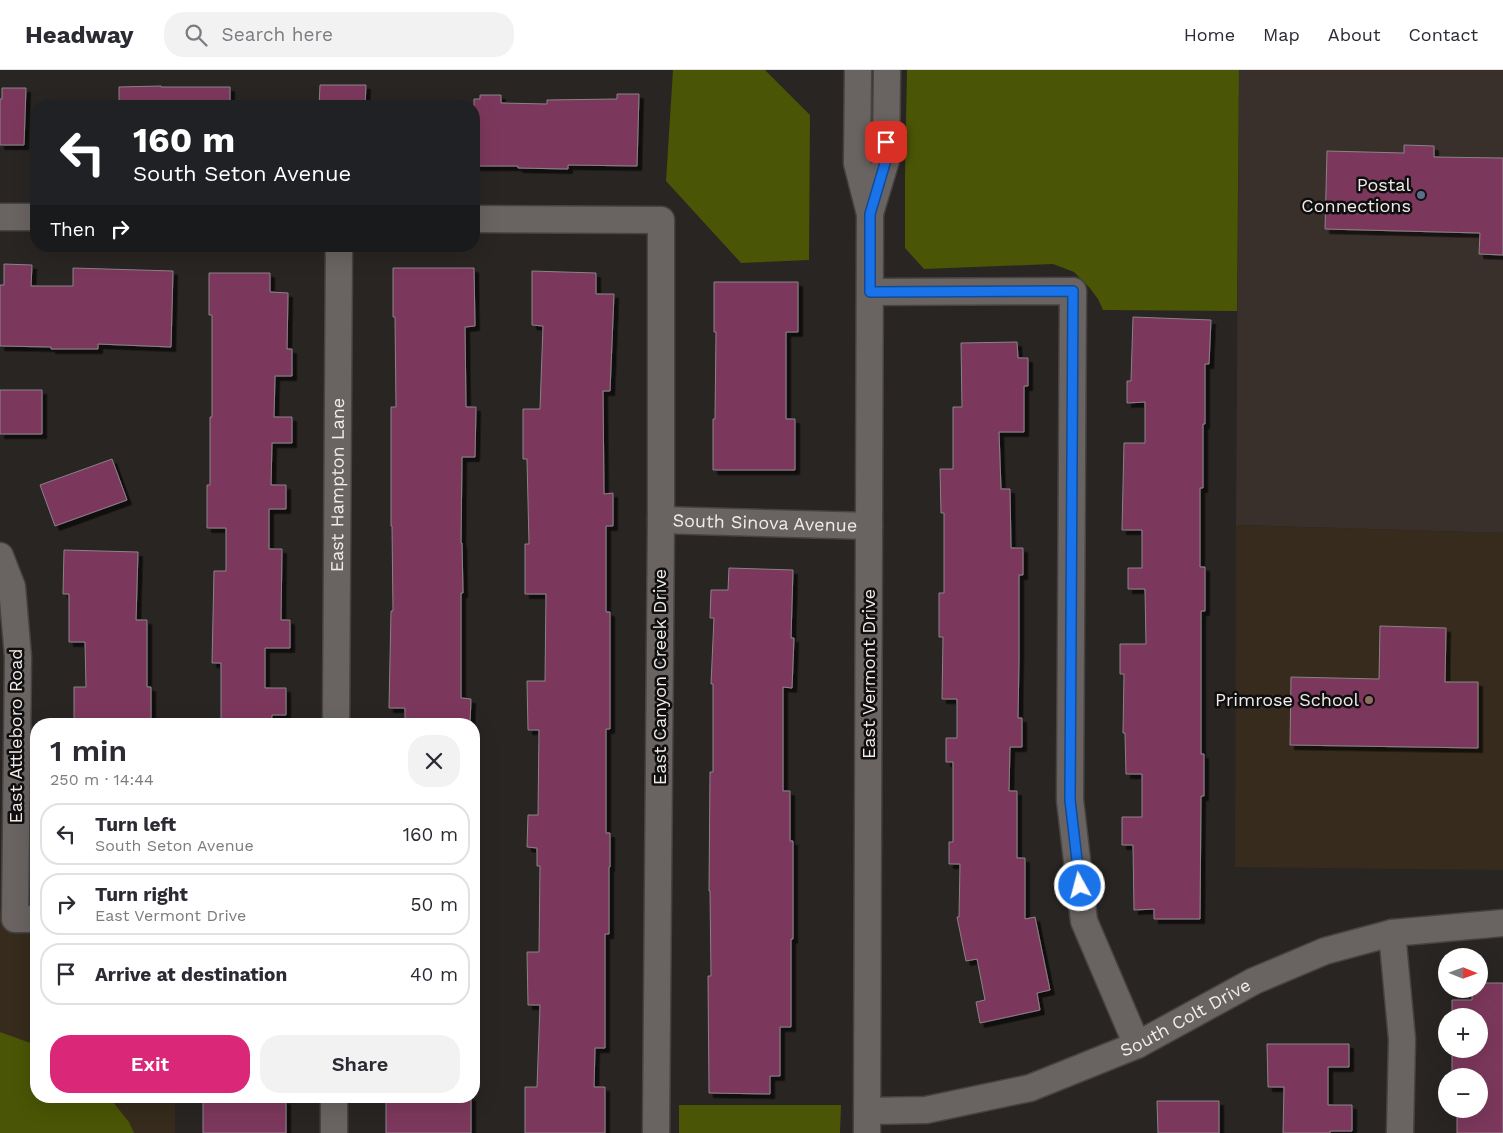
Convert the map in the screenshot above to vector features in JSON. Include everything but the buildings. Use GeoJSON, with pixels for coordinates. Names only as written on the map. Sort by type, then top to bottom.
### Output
{"type":"FeatureCollection","features":[{"type":"Feature","properties":{"kind":"street","name":"East Vermont Drive"},"geometry":{"type":"LineString","coordinates":[[858,70],[857,163],[870,214],[868,1122]]}},
{"type":"Feature","properties":{"kind":"street","name":"East Vermont Drive"},"geometry":{"type":"LineString","coordinates":[[870,214],[886,160],[886,70]]}},
{"type":"Feature","properties":{"kind":"street"},"geometry":{"type":"LineString","coordinates":[[0,217],[30,217]]}},
{"type":"Feature","properties":{"kind":"street","name":"East Canyon Creek Drive"},"geometry":{"type":"LineString","coordinates":[[480,219],[661,220],[661,520],[656,1133]]}},
{"type":"Feature","properties":{"kind":"street","name":"East Hampton Lane"},"geometry":{"type":"LineString","coordinates":[[336,718],[339,252]]}},
{"type":"Feature","properties":{"kind":"street"},"geometry":{"type":"LineString","coordinates":[[870,292],[1073,291],[1070,800],[1084,921],[1136,1045]]}},
{"type":"Feature","properties":{"kind":"street","name":"South Sinova Avenue"},"geometry":{"type":"LineString","coordinates":[[661,520],[869,526]]}},
{"type":"Feature","properties":{"kind":"street","name":"East Attleboro Road"},"geometry":{"type":"LineString","coordinates":[[0,556],[12,587],[18,657],[26,919]]}},
{"type":"Feature","properties":{"kind":"street","name":"South Colt Drive"},"geometry":{"type":"LineString","coordinates":[[868,1122],[1030,1088],[1136,1045],[1254,981],[1325,951],[1392,933],[1503,923]]}},
{"type":"Feature","properties":{"kind":"street"},"geometry":{"type":"LineString","coordinates":[[1392,933],[1402,1039],[1400,1133]]}},
{"type":"Feature","properties":{"kind":"street"},"geometry":{"type":"LineString","coordinates":[[334,1103],[334,1133]]}},
{"type":"Feature","properties":{"kind":"shaded area"},"geometry":{"type":"Polygon","coordinates":[[[1239,70],[1503,70],[1503,533],[1236,525],[1239,70]]]}},
{"type":"Feature","properties":{"kind":"shaded area","name":"Primrose School"},"geometry":{"type":"Polygon","coordinates":[[[1236,525],[1503,533],[1503,870],[1235,867],[1236,525]]]}},
{"type":"Feature","properties":{"kind":"shaded area"},"geometry":{"type":"Polygon","coordinates":[[[0,910],[18,929],[30,934],[30,1103],[175,1103],[175,1133],[0,1133],[0,910]]]}},
{"type":"Feature","properties":{"kind":"green space"},"geometry":{"type":"Polygon","coordinates":[[[673,70],[765,70],[810,115],[809,260],[741,263],[666,181],[673,70]]]}},
{"type":"Feature","properties":{"kind":"green space"},"geometry":{"type":"Polygon","coordinates":[[[907,70],[1239,70],[1237,311],[1103,310],[1089,287],[1074,272],[1053,264],[924,269],[905,248],[907,70]]]}},
{"type":"Feature","properties":{"kind":"green space"},"geometry":{"type":"Polygon","coordinates":[[[0,1032],[30,1043],[30,1103],[114,1103],[129,1122],[134,1133],[0,1133],[0,1032]]]}},
{"type":"Feature","properties":{"kind":"green space"},"geometry":{"type":"Polygon","coordinates":[[[679,1105],[841,1105],[840,1133],[679,1133],[679,1105]]]}},
{"type":"Feature","properties":{"kind":"place","name":"Postal Connections"},"geometry":{"type":"Point","coordinates":[1421,195]}},
{"type":"Feature","properties":{"kind":"place","name":"Primrose School"},"geometry":{"type":"Point","coordinates":[1369,700]}},
{"type":"Feature","properties":{"kind":"route"},"geometry":{"type":"LineString","coordinates":[[886,142],[886,160],[870,214],[870,292],[1073,291],[1070,800],[1080,886]]}}]}
